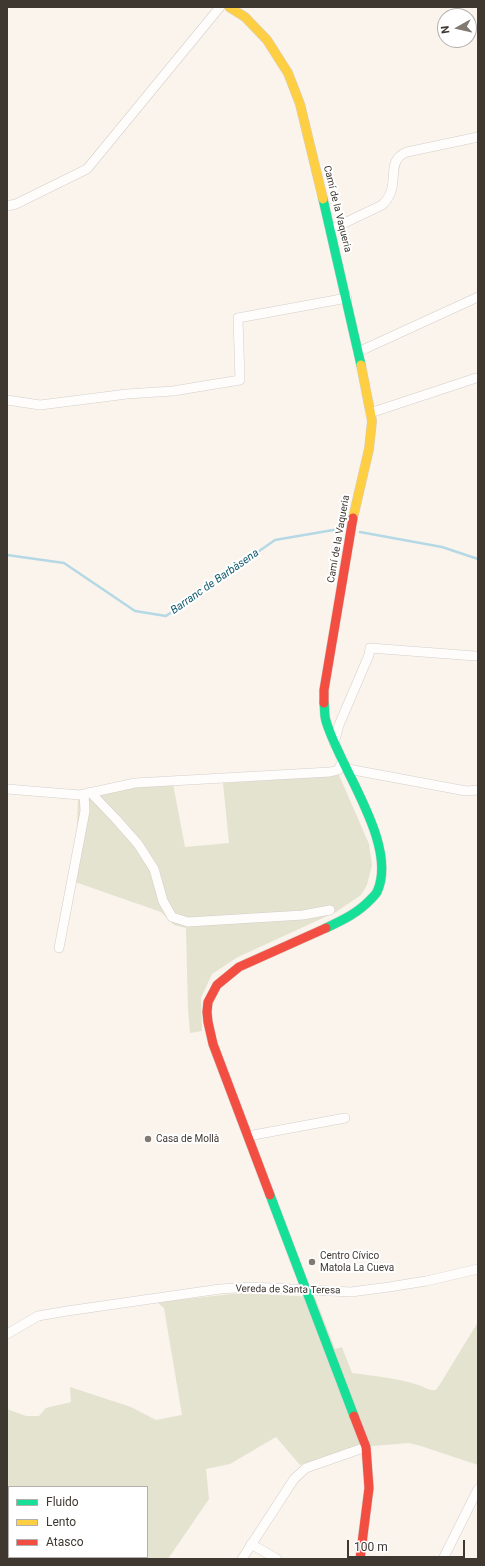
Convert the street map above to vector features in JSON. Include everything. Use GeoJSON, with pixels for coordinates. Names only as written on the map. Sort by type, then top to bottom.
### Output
{"type":"FeatureCollection","features":[{"type":"Feature","properties":{"kind":"street"},"geometry":{"type":"LineString","coordinates":[[7,206],[16,204],[87,169],[220,7]]}},
{"type":"Feature","properties":{"kind":"street","name":"Camí de la Vaqueria"},"geometry":{"type":"LineString","coordinates":[[229,7],[245,17],[267,40],[288,73],[300,104],[347,298],[372,421],[369,449],[354,513],[324,690],[325,719],[334,743],[348,770],[379,842],[383,866],[377,892],[352,916],[239,967],[212,993],[206,1010],[210,1032],[248,1136],[366,1447],[369,1488],[360,1559]]}},
{"type":"Feature","properties":{"kind":"street"},"geometry":{"type":"LineString","coordinates":[[330,230],[382,205],[388,200],[392,193],[395,165],[398,158],[407,152],[478,137]]}},
{"type":"Feature","properties":{"kind":"street"},"geometry":{"type":"LineString","coordinates":[[358,352],[478,297]]}},
{"type":"Feature","properties":{"kind":"street"},"geometry":{"type":"LineString","coordinates":[[7,400],[40,405],[127,394],[173,391],[240,380],[238,318],[347,298]]}},
{"type":"Feature","properties":{"kind":"street"},"geometry":{"type":"LineString","coordinates":[[370,413],[476,378]]}},
{"type":"Feature","properties":{"kind":"street"},"geometry":{"type":"LineString","coordinates":[[334,743],[339,725],[369,655],[370,648],[475,656]]}},
{"type":"Feature","properties":{"kind":"street"},"geometry":{"type":"LineString","coordinates":[[7,789],[80,794],[135,783],[330,772],[338,770],[343,760]]}},
{"type":"Feature","properties":{"kind":"street"},"geometry":{"type":"LineString","coordinates":[[348,770],[466,791],[478,790]]}},
{"type":"Feature","properties":{"kind":"street"},"geometry":{"type":"LineString","coordinates":[[87,793],[115,818],[138,844],[154,869],[162,901],[172,917],[188,922],[303,915],[330,910]]}},
{"type":"Feature","properties":{"kind":"street"},"geometry":{"type":"LineString","coordinates":[[59,948],[85,811],[87,793]]}},
{"type":"Feature","properties":{"kind":"street"},"geometry":{"type":"LineString","coordinates":[[248,1136],[345,1118]]}},
{"type":"Feature","properties":{"kind":"street","name":"Vereda de Santa Teresa"},"geometry":{"type":"LineString","coordinates":[[7,1334],[38,1316],[220,1289],[251,1288],[350,1292],[389,1288],[478,1269]]}},
{"type":"Feature","properties":{"kind":"street"},"geometry":{"type":"LineString","coordinates":[[242,1559],[294,1480],[306,1468],[366,1447]]}},
{"type":"Feature","properties":{"kind":"street"},"geometry":{"type":"LineString","coordinates":[[444,1558],[478,1488]]}},
{"type":"Feature","properties":{"kind":"street"},"geometry":{"type":"LineString","coordinates":[[251,1544],[277,1559]]}},
{"type":"Feature","properties":{"kind":"green space"},"geometry":{"type":"Polygon","coordinates":[[[339,775],[369,844],[372,865],[367,885],[361,895],[336,912],[238,957],[212,974],[201,998],[202,1031],[190,1033],[186,928],[174,925],[161,912],[75,882],[78,798],[134,787],[173,784],[185,847],[229,843],[223,783],[339,775]]]}},
{"type":"Feature","properties":{"kind":"green space"},"geometry":{"type":"Polygon","coordinates":[[[241,1293],[315,1297],[335,1349],[342,1347],[352,1373],[402,1381],[431,1390],[436,1390],[478,1322],[478,1465],[409,1443],[373,1446],[300,1465],[276,1437],[230,1464],[206,1469],[209,1499],[168,1559],[36,1559],[34,1558],[148,1558],[148,1486],[8,1486],[8,1542],[7,1541],[7,1409],[26,1416],[39,1416],[46,1408],[71,1402],[70,1387],[131,1407],[156,1420],[182,1415],[164,1308],[158,1303],[241,1293]]]}},
{"type":"Feature","properties":{"kind":"waterway","name":"Barranc de Barbàsena"},"geometry":{"type":"LineString","coordinates":[[7,555],[64,563],[135,611],[166,616],[275,540],[339,529]]}},
{"type":"Feature","properties":{"kind":"waterway","name":"Barranc de Barbàsena"},"geometry":{"type":"LineString","coordinates":[[360,532],[442,547],[478,559]]}},
{"type":"Feature","properties":{"kind":"traffic: fast"},"geometry":{"type":"LineString","coordinates":[[323,199],[361,365]]}},
{"type":"Feature","properties":{"kind":"traffic: fast"},"geometry":{"type":"LineString","coordinates":[[324,703],[325,719],[333,740],[365,806],[374,829],[380,852],[382,873],[377,892],[366,904],[350,916],[326,928]]}},
{"type":"Feature","properties":{"kind":"traffic: fast"},"geometry":{"type":"LineString","coordinates":[[270,1195],[354,1416]]}},
{"type":"Feature","properties":{"kind":"traffic: slow"},"geometry":{"type":"LineString","coordinates":[[229,7],[245,17],[267,40],[288,73],[300,104],[323,199]]}},
{"type":"Feature","properties":{"kind":"traffic: slow"},"geometry":{"type":"LineString","coordinates":[[353,518],[369,449],[372,421],[361,365]]}},
{"type":"Feature","properties":{"kind":"traffic: jam"},"geometry":{"type":"LineString","coordinates":[[324,703],[324,690],[353,518]]}},
{"type":"Feature","properties":{"kind":"traffic: jam"},"geometry":{"type":"LineString","coordinates":[[270,1195],[213,1044],[208,1022],[208,1002],[217,985],[239,967],[326,928]]}},
{"type":"Feature","properties":{"kind":"traffic: jam"},"geometry":{"type":"LineString","coordinates":[[354,1416],[366,1447],[369,1488],[360,1559]]}},
{"type":"Feature","properties":{"kind":"place","name":"Casa de Mollà"},"geometry":{"type":"Point","coordinates":[148,1139]}},
{"type":"Feature","properties":{"kind":"place","name":"Centro Cívico Matola La Cueva"},"geometry":{"type":"Point","coordinates":[312,1262]}}]}
